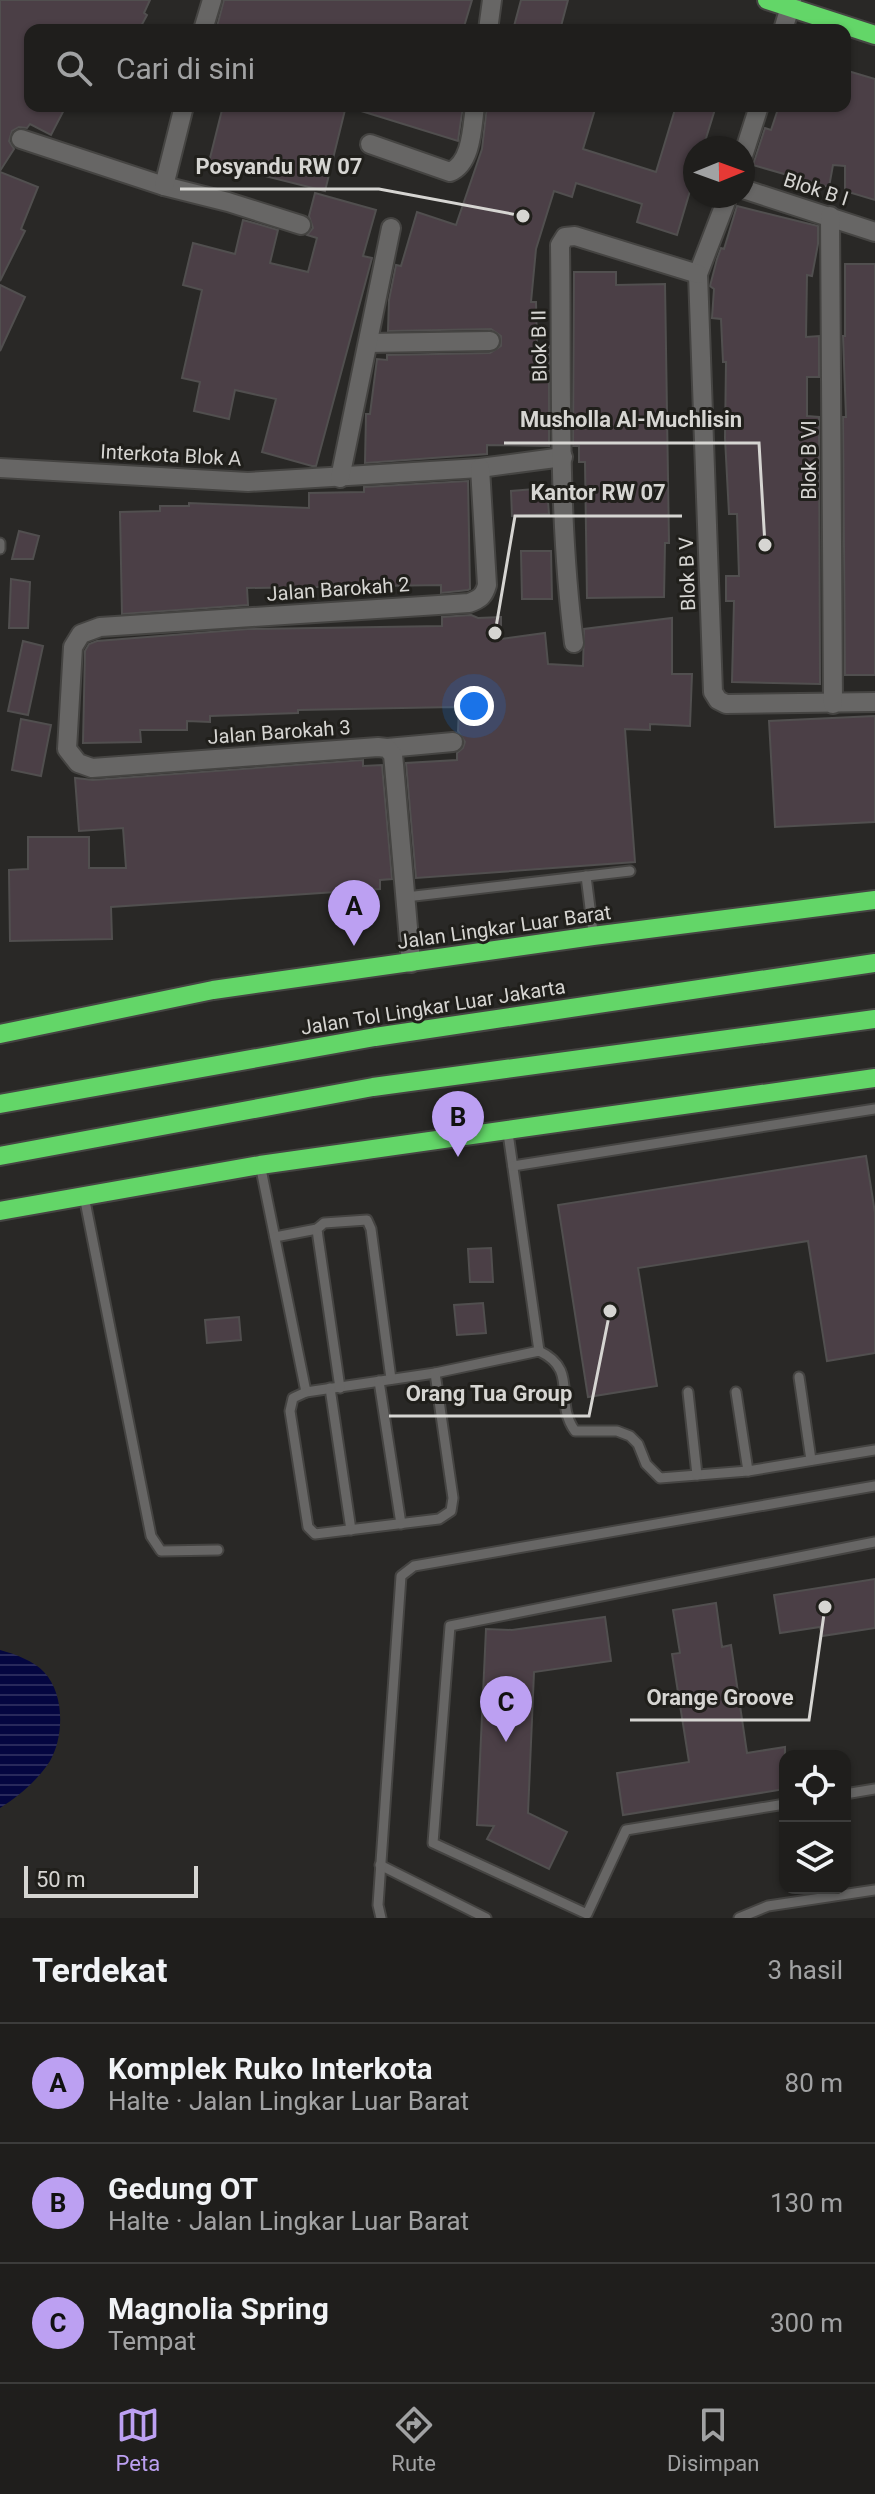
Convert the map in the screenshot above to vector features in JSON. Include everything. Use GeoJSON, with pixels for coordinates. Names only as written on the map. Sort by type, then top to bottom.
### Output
{"type":"FeatureCollection","features":[{"type":"Feature","properties":{"kind":"main road"},"geometry":{"type":"LineString","coordinates":[[767,0],[791,4],[845,24]]}},
{"type":"Feature","properties":{"kind":"main road"},"geometry":{"type":"LineString","coordinates":[[851,26],[875,35]]}},
{"type":"Feature","properties":{"kind":"main road","name":"Jalan Lingkar Luar Barat"},"geometry":{"type":"LineString","coordinates":[[0,1034],[213,990],[875,900]]}},
{"type":"Feature","properties":{"kind":"main road","name":"Jalan Tol Lingkar Luar Jakarta"},"geometry":{"type":"LineString","coordinates":[[0,1104],[375,1037],[875,963]]}},
{"type":"Feature","properties":{"kind":"main road"},"geometry":{"type":"LineString","coordinates":[[0,1156],[373,1087],[875,1019]]}},
{"type":"Feature","properties":{"kind":"main road"},"geometry":{"type":"LineString","coordinates":[[0,1211],[260,1165],[875,1078]]}},
{"type":"Feature","properties":{"kind":"street"},"geometry":{"type":"LineString","coordinates":[[205,24],[212,0]]}},
{"type":"Feature","properties":{"kind":"street"},"geometry":{"type":"LineString","coordinates":[[489,24],[492,0]]}},
{"type":"Feature","properties":{"kind":"street"},"geometry":{"type":"LineString","coordinates":[[785,24],[791,4]]}},
{"type":"Feature","properties":{"kind":"street"},"geometry":{"type":"LineString","coordinates":[[164,186],[182,112]]}},
{"type":"Feature","properties":{"kind":"street"},"geometry":{"type":"LineString","coordinates":[[370,144],[450,172],[457,169],[467,152],[474,112]]}},
{"type":"Feature","properties":{"kind":"street"},"geometry":{"type":"LineString","coordinates":[[749,136],[757,112]]}},
{"type":"Feature","properties":{"kind":"street"},"geometry":{"type":"LineString","coordinates":[[21,139],[164,186],[301,225]]}},
{"type":"Feature","properties":{"kind":"street","name":"Blok B I"},"geometry":{"type":"LineString","coordinates":[[755,193],[875,232]]}},
{"type":"Feature","properties":{"kind":"street","name":"Blok B V"},"geometry":{"type":"LineString","coordinates":[[723,208],[698,274],[713,692],[718,700],[726,704],[875,702]]}},
{"type":"Feature","properties":{"kind":"street","name":"Blok B VI"},"geometry":{"type":"LineString","coordinates":[[830,216],[833,704]]}},
{"type":"Feature","properties":{"kind":"street"},"geometry":{"type":"LineString","coordinates":[[340,478],[391,228]]}},
{"type":"Feature","properties":{"kind":"street","name":"Blok B II"},"geometry":{"type":"LineString","coordinates":[[574,643],[568,595],[563,457],[560,245],[565,237],[575,236],[698,274]]}},
{"type":"Feature","properties":{"kind":"street"},"geometry":{"type":"LineString","coordinates":[[368,343],[490,341]]}},
{"type":"Feature","properties":{"kind":"street","name":"Interkota Blok A"},"geometry":{"type":"LineString","coordinates":[[0,468],[248,482],[480,468],[563,457]]}},
{"type":"Feature","properties":{"kind":"street","name":"Jalan Barokah 2"},"geometry":{"type":"LineString","coordinates":[[73,647],[81,634],[100,627],[469,603],[484,594],[487,585],[480,468]]}},
{"type":"Feature","properties":{"kind":"street","name":"Jalan Barokah 3"},"geometry":{"type":"LineString","coordinates":[[73,647],[67,749],[78,763],[92,768],[387,748]]}},
{"type":"Feature","properties":{"kind":"street"},"geometry":{"type":"LineString","coordinates":[[387,748],[453,742]]}},
{"type":"Feature","properties":{"kind":"street"},"geometry":{"type":"LineString","coordinates":[[387,748],[393,755],[411,963]]}},
{"type":"Feature","properties":{"kind":"lane"},"geometry":{"type":"LineString","coordinates":[[406,897],[630,871]]}},
{"type":"Feature","properties":{"kind":"lane"},"geometry":{"type":"LineString","coordinates":[[586,876],[593,936]]}},
{"type":"Feature","properties":{"kind":"lane"},"geometry":{"type":"LineString","coordinates":[[513,1166],[875,1109]]}},
{"type":"Feature","properties":{"kind":"lane"},"geometry":{"type":"LineString","coordinates":[[508,1129],[539,1351]]}},
{"type":"Feature","properties":{"kind":"lane"},"geometry":{"type":"LineString","coordinates":[[260,1165],[306,1392]]}},
{"type":"Feature","properties":{"kind":"lane"},"geometry":{"type":"LineString","coordinates":[[84,1195],[151,1536],[161,1551],[218,1550]]}},
{"type":"Feature","properties":{"kind":"lane"},"geometry":{"type":"LineString","coordinates":[[275,1237],[317,1229],[324,1223],[367,1220],[371,1229],[391,1379]]}},
{"type":"Feature","properties":{"kind":"lane"},"geometry":{"type":"LineString","coordinates":[[317,1229],[351,1530]]}},
{"type":"Feature","properties":{"kind":"lane"},"geometry":{"type":"LineString","coordinates":[[435,1373],[453,1498],[451,1511],[439,1519],[315,1534],[308,1527],[290,1411],[293,1398],[306,1392],[435,1373],[539,1351],[561,1366],[568,1422],[575,1431],[617,1431],[630,1436],[638,1444],[646,1464],[660,1478],[748,1471],[875,1450]]}},
{"type":"Feature","properties":{"kind":"lane"},"geometry":{"type":"LineString","coordinates":[[799,1377],[811,1460]]}},
{"type":"Feature","properties":{"kind":"lane"},"geometry":{"type":"LineString","coordinates":[[379,1381],[401,1524]]}},
{"type":"Feature","properties":{"kind":"lane"},"geometry":{"type":"LineString","coordinates":[[688,1392],[697,1475]]}},
{"type":"Feature","properties":{"kind":"lane"},"geometry":{"type":"LineString","coordinates":[[736,1392],[748,1471]]}},
{"type":"Feature","properties":{"kind":"lane"},"geometry":{"type":"LineString","coordinates":[[381,1918],[378,1905],[380,1865],[401,1576],[414,1566],[875,1486]]}},
{"type":"Feature","properties":{"kind":"lane"},"geometry":{"type":"LineString","coordinates":[[779,1805],[626,1830],[587,1914],[433,1843],[450,1626],[875,1542]]}},
{"type":"Feature","properties":{"kind":"lane"},"geometry":{"type":"LineString","coordinates":[[851,1793],[875,1789]]}},
{"type":"Feature","properties":{"kind":"lane"},"geometry":{"type":"LineString","coordinates":[[380,1865],[486,1918]]}},
{"type":"Feature","properties":{"kind":"lane"},"geometry":{"type":"LineString","coordinates":[[739,1918],[768,1906],[875,1890]]}},
{"type":"Feature","properties":{"kind":"shaded area"},"geometry":{"type":"Polygon","coordinates":[[[0,1650],[35,1664],[51,1681],[59,1704],[60,1728],[55,1751],[40,1775],[0,1808],[0,1650]]]}},
{"type":"Feature","properties":{"kind":"building"},"geometry":{"type":"Polygon","coordinates":[[[0,0],[150,0],[142,24],[24,24],[24,112],[63,112],[51,135],[30,124],[27,128],[19,127],[12,131],[9,141],[14,149],[0,171],[0,0]]]}},
{"type":"Feature","properties":{"kind":"building"},"geometry":{"type":"Polygon","coordinates":[[[224,0],[472,0],[465,24],[218,24],[224,0]]]}},
{"type":"Feature","properties":{"kind":"building"},"geometry":{"type":"Polygon","coordinates":[[[521,0],[568,0],[562,24],[515,24],[521,0]]]}},
{"type":"Feature","properties":{"kind":"building"},"geometry":{"type":"Polygon","coordinates":[[[851,72],[875,79],[875,200],[845,191],[845,166],[833,165],[829,187],[755,166],[765,128],[771,130],[777,112],[851,112],[851,72]]]}},
{"type":"Feature","properties":{"kind":"building"},"geometry":{"type":"Polygon","coordinates":[[[222,112],[345,112],[325,191],[209,162],[222,112]]]}},
{"type":"Feature","properties":{"kind":"building"},"geometry":{"type":"Polygon","coordinates":[[[364,112],[462,112],[458,141],[364,112]]]}},
{"type":"Feature","properties":{"kind":"building"},"geometry":{"type":"Polygon","coordinates":[[[486,112],[594,112],[583,149],[656,172],[674,112],[714,112],[707,136],[683,136],[685,208],[677,235],[637,222],[642,204],[576,183],[572,197],[554,191],[536,249],[531,302],[536,302],[537,346],[549,346],[549,446],[487,445],[487,454],[365,463],[366,414],[370,414],[377,359],[387,360],[387,355],[490,353],[501,346],[501,336],[491,329],[388,331],[389,300],[396,265],[401,266],[417,212],[456,225],[482,149],[486,112]]]}},
{"type":"Feature","properties":{"kind":"building"},"geometry":{"type":"Polygon","coordinates":[[[0,172],[38,187],[21,229],[25,231],[0,281],[0,172]]]}},
{"type":"Feature","properties":{"kind":"building"},"geometry":{"type":"Polygon","coordinates":[[[315,193],[376,210],[363,256],[372,258],[316,466],[312,466],[262,452],[276,399],[235,390],[229,419],[194,411],[200,382],[182,378],[202,290],[183,285],[193,243],[235,254],[243,220],[278,230],[270,263],[308,272],[317,238],[307,235],[313,228],[309,216],[315,193]]]}},
{"type":"Feature","properties":{"kind":"building"},"geometry":{"type":"Polygon","coordinates":[[[736,208],[818,226],[812,276],[807,275],[806,337],[819,336],[819,377],[807,377],[807,416],[819,417],[820,684],[732,682],[734,601],[726,601],[726,576],[739,576],[737,514],[729,514],[725,438],[726,362],[723,362],[721,319],[712,318],[714,289],[710,286],[721,248],[724,249],[736,208]]]}},
{"type":"Feature","properties":{"kind":"building"},"geometry":{"type":"Polygon","coordinates":[[[845,264],[875,264],[875,675],[845,675],[845,264]]]}},
{"type":"Feature","properties":{"kind":"building"},"geometry":{"type":"Polygon","coordinates":[[[574,272],[616,272],[616,285],[665,284],[669,543],[665,543],[664,597],[587,598],[585,462],[579,462],[579,446],[573,446],[574,272]]]}},
{"type":"Feature","properties":{"kind":"building"},"geometry":{"type":"Polygon","coordinates":[[[0,285],[25,297],[0,351],[0,285]]]}},
{"type":"Feature","properties":{"kind":"building"},"geometry":{"type":"Polygon","coordinates":[[[468,481],[468,590],[441,593],[441,585],[247,588],[248,605],[122,614],[120,512],[160,511],[160,506],[189,506],[189,503],[309,508],[309,493],[364,492],[364,487],[468,481]]]}},
{"type":"Feature","properties":{"kind":"building"},"geometry":{"type":"Polygon","coordinates":[[[547,488],[549,514],[512,516],[511,491],[547,488]]]}},
{"type":"Feature","properties":{"kind":"building"},"geometry":{"type":"Polygon","coordinates":[[[19,531],[39,536],[33,559],[12,559],[19,531]]]}},
{"type":"Feature","properties":{"kind":"building"},"geometry":{"type":"Polygon","coordinates":[[[521,551],[551,551],[552,599],[522,599],[521,551]]]}},
{"type":"Feature","properties":{"kind":"building"},"geometry":{"type":"Polygon","coordinates":[[[11,579],[30,582],[28,628],[9,628],[11,579]]]}},
{"type":"Feature","properties":{"kind":"building"},"geometry":{"type":"Polygon","coordinates":[[[471,615],[478,618],[501,617],[501,639],[545,633],[548,664],[583,666],[584,629],[672,618],[672,674],[692,674],[690,726],[650,724],[650,730],[625,729],[635,862],[416,878],[406,763],[457,760],[457,753],[465,742],[458,731],[459,708],[298,710],[298,713],[210,716],[210,722],[187,721],[187,730],[140,730],[141,742],[83,743],[85,651],[89,644],[97,641],[248,629],[442,626],[442,617],[471,615]]]}},
{"type":"Feature","properties":{"kind":"building"},"geometry":{"type":"Polygon","coordinates":[[[23,641],[43,646],[28,715],[8,711],[23,641]]]}},
{"type":"Feature","properties":{"kind":"building"},"geometry":{"type":"Polygon","coordinates":[[[875,716],[875,822],[775,827],[769,721],[875,716]]]}},
{"type":"Feature","properties":{"kind":"building"},"geometry":{"type":"Polygon","coordinates":[[[21,719],[51,725],[41,776],[12,770],[21,719]]]}},
{"type":"Feature","properties":{"kind":"building"},"geometry":{"type":"Polygon","coordinates":[[[363,760],[363,766],[382,765],[392,879],[380,880],[380,889],[111,907],[112,939],[10,941],[9,870],[28,869],[28,837],[89,837],[89,868],[126,868],[123,828],[79,831],[75,778],[93,780],[363,760]]]}},
{"type":"Feature","properties":{"kind":"building"},"geometry":{"type":"Polygon","coordinates":[[[866,1156],[875,1213],[875,1353],[827,1361],[808,1241],[638,1268],[657,1386],[588,1397],[558,1205],[866,1156]]]}},
{"type":"Feature","properties":{"kind":"building"},"geometry":{"type":"Polygon","coordinates":[[[491,1248],[493,1282],[470,1282],[468,1249],[491,1248]]]}},
{"type":"Feature","properties":{"kind":"building"},"geometry":{"type":"Polygon","coordinates":[[[483,1303],[486,1333],[457,1335],[454,1305],[483,1303]]]}},
{"type":"Feature","properties":{"kind":"building"},"geometry":{"type":"Polygon","coordinates":[[[239,1317],[241,1340],[207,1343],[205,1320],[239,1317]]]}},
{"type":"Feature","properties":{"kind":"building"},"geometry":{"type":"Polygon","coordinates":[[[875,1579],[875,1628],[822,1636],[820,1627],[780,1633],[774,1595],[875,1579]]]}},
{"type":"Feature","properties":{"kind":"building"},"geometry":{"type":"Polygon","coordinates":[[[716,1603],[722,1647],[731,1645],[747,1753],[785,1747],[785,1750],[779,1750],[779,1790],[623,1815],[617,1773],[689,1762],[672,1654],[680,1653],[673,1610],[716,1603]]]}},
{"type":"Feature","properties":{"kind":"building"},"geometry":{"type":"Polygon","coordinates":[[[605,1617],[611,1661],[534,1672],[528,1813],[567,1832],[549,1869],[487,1839],[494,1826],[477,1825],[486,1629],[512,1630],[605,1617]]]}},
{"type":"Feature","properties":{"kind":"traffic: fast"},"geometry":{"type":"LineString","coordinates":[[767,0],[841,24]]}},
{"type":"Feature","properties":{"kind":"traffic: fast"},"geometry":{"type":"LineString","coordinates":[[851,27],[875,35]]}},
{"type":"Feature","properties":{"kind":"traffic: fast"},"geometry":{"type":"LineString","coordinates":[[0,1034],[213,990],[875,900]]}},
{"type":"Feature","properties":{"kind":"traffic: fast"},"geometry":{"type":"LineString","coordinates":[[0,1104],[375,1037],[875,963]]}},
{"type":"Feature","properties":{"kind":"traffic: fast"},"geometry":{"type":"LineString","coordinates":[[0,1156],[373,1087],[875,1019]]}},
{"type":"Feature","properties":{"kind":"traffic: fast"},"geometry":{"type":"LineString","coordinates":[[0,1211],[260,1165],[875,1078]]}},
{"type":"Feature","properties":{"kind":"place","name":"Posyandu RW 07"},"geometry":{"type":"Point","coordinates":[523,216]}},
{"type":"Feature","properties":{"kind":"place","name":"Musholla Al-Muchlisin"},"geometry":{"type":"Point","coordinates":[765,545]}},
{"type":"Feature","properties":{"kind":"place","name":"Kantor RW 07"},"geometry":{"type":"Point","coordinates":[495,633]}},
{"type":"Feature","properties":{"kind":"place","name":"Komplek Ruko Interkota"},"geometry":{"type":"Point","coordinates":[354,946]}},
{"type":"Feature","properties":{"kind":"place","name":"Gedung OT"},"geometry":{"type":"Point","coordinates":[458,1157]}},
{"type":"Feature","properties":{"kind":"place","name":"Orang Tua Group"},"geometry":{"type":"Point","coordinates":[610,1311]}},
{"type":"Feature","properties":{"kind":"place","name":"Orange Groove"},"geometry":{"type":"Point","coordinates":[825,1607]}},
{"type":"Feature","properties":{"kind":"place","name":"Magnolia Spring"},"geometry":{"type":"Point","coordinates":[506,1742]}}]}
